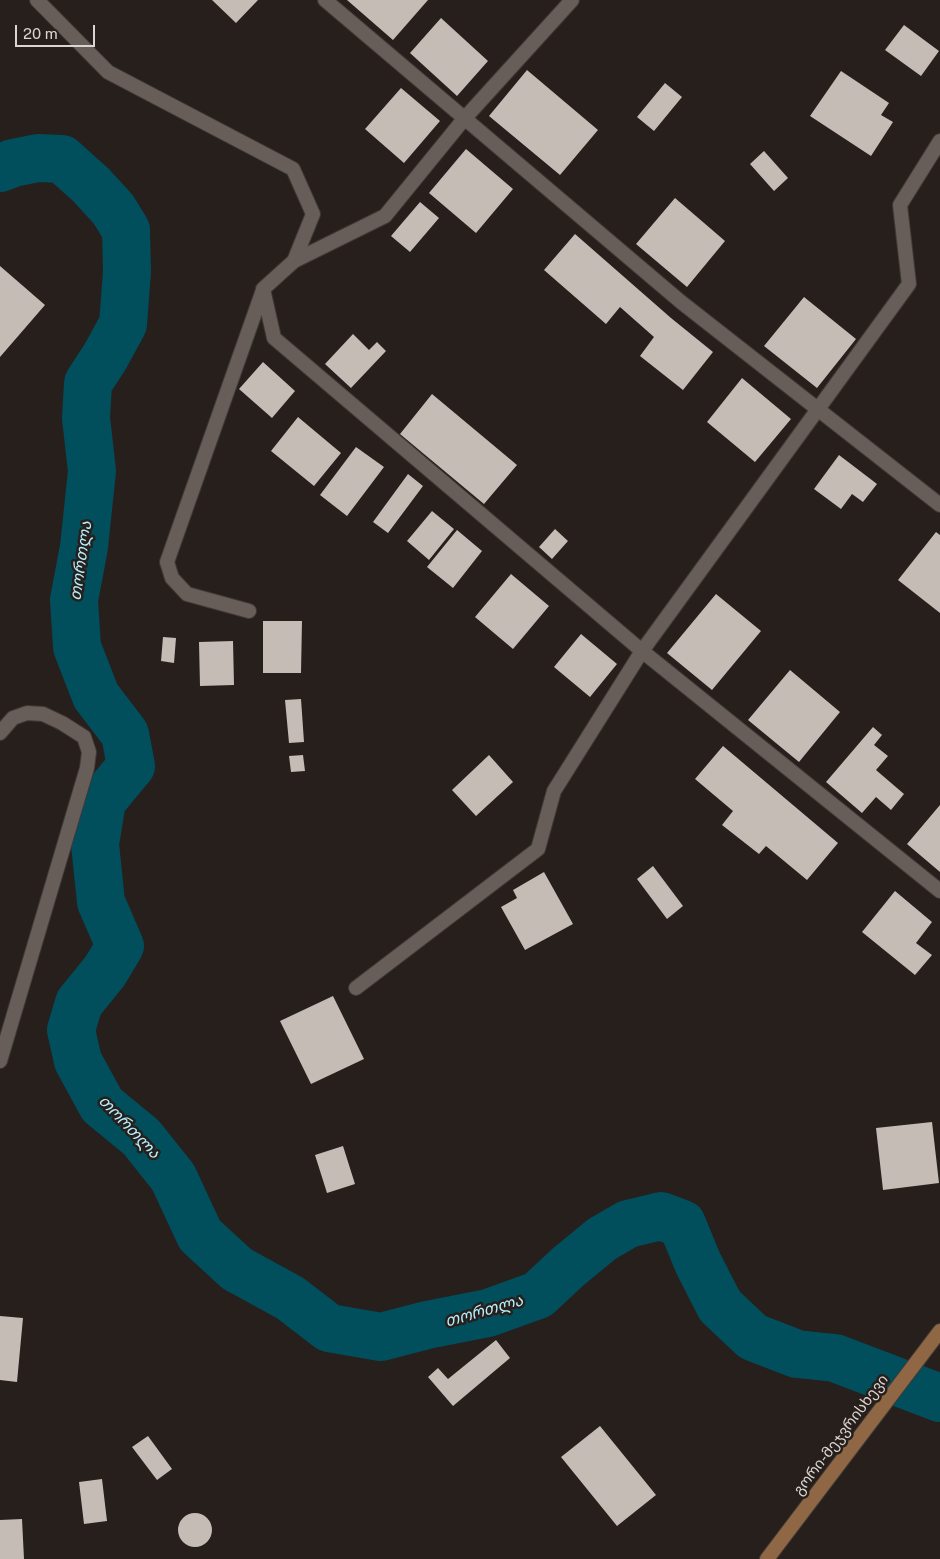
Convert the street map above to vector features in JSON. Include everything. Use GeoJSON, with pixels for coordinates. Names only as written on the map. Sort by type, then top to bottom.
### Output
{"type":"FeatureCollection","features":[{"type":"Feature","properties":{"kind":"main road","name":"გორი-მეჯვრისხევი"},"geometry":{"type":"LineString","coordinates":[[767,1559],[940,1331]]}},
{"type":"Feature","properties":{"kind":"street"},"geometry":{"type":"LineString","coordinates":[[38,0],[108,72],[293,169],[313,214],[294,261]]}},
{"type":"Feature","properties":{"kind":"street"},"geometry":{"type":"LineString","coordinates":[[325,0],[682,302],[940,505]]}},
{"type":"Feature","properties":{"kind":"street"},"geometry":{"type":"LineString","coordinates":[[249,611],[187,594],[172,578],[167,562],[263,289],[294,261],[385,216],[464,119],[572,0]]}},
{"type":"Feature","properties":{"kind":"street"},"geometry":{"type":"LineString","coordinates":[[356,988],[538,849],[554,791],[642,651],[909,284],[900,205],[940,140]]}},
{"type":"Feature","properties":{"kind":"street"},"geometry":{"type":"LineString","coordinates":[[263,289],[274,338],[642,651],[940,891]]}},
{"type":"Feature","properties":{"kind":"street"},"geometry":{"type":"LineString","coordinates":[[0,733],[13,718],[27,714],[44,714],[84,737],[89,752],[87,768],[0,1061]]}},
{"type":"Feature","properties":{"kind":"building"},"geometry":{"type":"Polygon","coordinates":[[[212,0],[258,0],[236,23],[212,0]]]}},
{"type":"Feature","properties":{"kind":"building"},"geometry":{"type":"Polygon","coordinates":[[[347,0],[428,0],[393,40],[347,0]]]}},
{"type":"Feature","properties":{"kind":"building"},"geometry":{"type":"Polygon","coordinates":[[[441,18],[488,61],[457,96],[410,53],[441,18]]]}},
{"type":"Feature","properties":{"kind":"building"},"geometry":{"type":"Polygon","coordinates":[[[904,25],[939,51],[921,76],[885,50],[904,25]]]}},
{"type":"Feature","properties":{"kind":"building"},"geometry":{"type":"Polygon","coordinates":[[[527,70],[598,130],[560,175],[489,116],[527,70]]]}},
{"type":"Feature","properties":{"kind":"building"},"geometry":{"type":"Polygon","coordinates":[[[841,71],[889,103],[881,115],[893,122],[871,156],[810,116],[841,71]]]}},
{"type":"Feature","properties":{"kind":"building"},"geometry":{"type":"Polygon","coordinates":[[[665,83],[682,97],[654,131],[637,117],[665,83]]]}},
{"type":"Feature","properties":{"kind":"building"},"geometry":{"type":"Polygon","coordinates":[[[401,88],[440,121],[404,163],[365,129],[401,88]]]}},
{"type":"Feature","properties":{"kind":"building"},"geometry":{"type":"Polygon","coordinates":[[[466,149],[513,189],[476,233],[429,193],[466,149]]]}},
{"type":"Feature","properties":{"kind":"building"},"geometry":{"type":"Polygon","coordinates":[[[764,151],[788,178],[774,191],[750,164],[764,151]]]}},
{"type":"Feature","properties":{"kind":"building"},"geometry":{"type":"Polygon","coordinates":[[[675,198],[725,241],[687,287],[636,244],[675,198]]]}},
{"type":"Feature","properties":{"kind":"building"},"geometry":{"type":"Polygon","coordinates":[[[420,202],[439,218],[410,252],[391,236],[420,202]]]}},
{"type":"Feature","properties":{"kind":"building"},"geometry":{"type":"Polygon","coordinates":[[[575,234],[713,352],[683,390],[640,356],[654,337],[620,307],[606,324],[544,270],[575,234]]]}},
{"type":"Feature","properties":{"kind":"building"},"geometry":{"type":"Polygon","coordinates":[[[0,266],[45,305],[0,357],[0,266]]]}},
{"type":"Feature","properties":{"kind":"building"},"geometry":{"type":"Polygon","coordinates":[[[804,297],[856,339],[817,388],[764,346],[804,297]]]}},
{"type":"Feature","properties":{"kind":"building"},"geometry":{"type":"Polygon","coordinates":[[[353,334],[369,350],[377,342],[386,351],[351,388],[325,364],[353,334]]]}},
{"type":"Feature","properties":{"kind":"building"},"geometry":{"type":"Polygon","coordinates":[[[263,362],[295,391],[272,418],[239,389],[263,362]]]}},
{"type":"Feature","properties":{"kind":"building"},"geometry":{"type":"Polygon","coordinates":[[[742,378],[791,419],[755,462],[707,422],[742,378]]]}},
{"type":"Feature","properties":{"kind":"building"},"geometry":{"type":"Polygon","coordinates":[[[432,394],[517,465],[484,504],[400,434],[432,394]]]}},
{"type":"Feature","properties":{"kind":"building"},"geometry":{"type":"Polygon","coordinates":[[[298,417],[341,453],[314,486],[271,451],[298,417]]]}},
{"type":"Feature","properties":{"kind":"building"},"geometry":{"type":"Polygon","coordinates":[[[356,447],[384,467],[347,516],[320,495],[356,447]]]}},
{"type":"Feature","properties":{"kind":"building"},"geometry":{"type":"Polygon","coordinates":[[[839,455],[877,484],[863,502],[852,494],[841,509],[814,489],[839,455]]]}},
{"type":"Feature","properties":{"kind":"building"},"geometry":{"type":"Polygon","coordinates":[[[408,474],[423,486],[388,533],[373,522],[408,474]]]}},
{"type":"Feature","properties":{"kind":"building"},"geometry":{"type":"Polygon","coordinates":[[[432,511],[454,529],[429,560],[407,541],[432,511]]]}},
{"type":"Feature","properties":{"kind":"building"},"geometry":{"type":"Polygon","coordinates":[[[555,529],[568,541],[552,559],[539,547],[555,529]]]}},
{"type":"Feature","properties":{"kind":"building"},"geometry":{"type":"Polygon","coordinates":[[[457,530],[482,551],[453,588],[427,567],[457,530]]]}},
{"type":"Feature","properties":{"kind":"building"},"geometry":{"type":"Polygon","coordinates":[[[936,532],[940,535],[940,613],[898,580],[936,532]]]}},
{"type":"Feature","properties":{"kind":"building"},"geometry":{"type":"Polygon","coordinates":[[[511,574],[549,606],[513,649],[475,617],[511,574]]]}},
{"type":"Feature","properties":{"kind":"building"},"geometry":{"type":"Polygon","coordinates":[[[716,594],[761,631],[712,690],[667,653],[716,594]]]}},
{"type":"Feature","properties":{"kind":"building"},"geometry":{"type":"Polygon","coordinates":[[[263,621],[302,621],[301,673],[263,673],[263,621]]]}},
{"type":"Feature","properties":{"kind":"building"},"geometry":{"type":"Polygon","coordinates":[[[581,634],[617,664],[590,697],[554,667],[581,634]]]}},
{"type":"Feature","properties":{"kind":"building"},"geometry":{"type":"Polygon","coordinates":[[[163,637],[176,638],[174,663],[161,661],[163,637]]]}},
{"type":"Feature","properties":{"kind":"building"},"geometry":{"type":"Polygon","coordinates":[[[233,641],[234,685],[200,686],[199,642],[233,641]]]}},
{"type":"Feature","properties":{"kind":"building"},"geometry":{"type":"Polygon","coordinates":[[[790,670],[840,712],[799,762],[748,720],[790,670]]]}},
{"type":"Feature","properties":{"kind":"building"},"geometry":{"type":"Polygon","coordinates":[[[301,699],[304,742],[289,743],[285,700],[301,699]]]}},
{"type":"Feature","properties":{"kind":"building"},"geometry":{"type":"Polygon","coordinates":[[[873,727],[882,735],[874,745],[888,756],[876,770],[904,794],[891,810],[876,797],[862,813],[826,782],[873,727]]]}},
{"type":"Feature","properties":{"kind":"building"},"geometry":{"type":"Polygon","coordinates":[[[723,746],[838,843],[807,880],[766,846],[759,854],[722,825],[733,811],[695,779],[723,746]]]}},
{"type":"Feature","properties":{"kind":"building"},"geometry":{"type":"Polygon","coordinates":[[[303,755],[305,771],[291,772],[289,756],[303,755]]]}},
{"type":"Feature","properties":{"kind":"building"},"geometry":{"type":"Polygon","coordinates":[[[489,755],[513,782],[476,816],[452,790],[489,755]]]}},
{"type":"Feature","properties":{"kind":"building"},"geometry":{"type":"Polygon","coordinates":[[[940,805],[940,872],[907,844],[940,805]]]}},
{"type":"Feature","properties":{"kind":"building"},"geometry":{"type":"Polygon","coordinates":[[[653,866],[683,906],[667,919],[637,879],[653,866]]]}},
{"type":"Feature","properties":{"kind":"building"},"geometry":{"type":"Polygon","coordinates":[[[544,872],[573,924],[525,950],[501,907],[517,898],[513,890],[544,872]]]}},
{"type":"Feature","properties":{"kind":"building"},"geometry":{"type":"Polygon","coordinates":[[[895,891],[932,922],[916,943],[932,955],[915,975],[862,932],[895,891]]]}},
{"type":"Feature","properties":{"kind":"building"},"geometry":{"type":"Polygon","coordinates":[[[333,996],[364,1059],[311,1084],[280,1021],[333,996]]]}},
{"type":"Feature","properties":{"kind":"building"},"geometry":{"type":"Polygon","coordinates":[[[932,1122],[939,1183],[883,1190],[876,1128],[932,1122]]]}},
{"type":"Feature","properties":{"kind":"building"},"geometry":{"type":"Polygon","coordinates":[[[343,1146],[355,1184],[327,1193],[315,1155],[343,1146]]]}},
{"type":"Feature","properties":{"kind":"building"},"geometry":{"type":"Polygon","coordinates":[[[0,1316],[23,1318],[17,1382],[0,1380],[0,1316]]]}},
{"type":"Feature","properties":{"kind":"building"},"geometry":{"type":"Polygon","coordinates":[[[496,1340],[510,1358],[453,1406],[428,1377],[438,1368],[448,1379],[496,1340]]]}},
{"type":"Feature","properties":{"kind":"building"},"geometry":{"type":"Polygon","coordinates":[[[600,1426],[656,1495],[617,1526],[561,1457],[600,1426]]]}},
{"type":"Feature","properties":{"kind":"building"},"geometry":{"type":"Polygon","coordinates":[[[148,1436],[172,1469],[157,1480],[132,1447],[148,1436]]]}},
{"type":"Feature","properties":{"kind":"building"},"geometry":{"type":"Polygon","coordinates":[[[102,1479],[107,1521],[84,1524],[79,1482],[102,1479]]]}},
{"type":"Feature","properties":{"kind":"building"},"geometry":{"type":"Polygon","coordinates":[[[195,1513],[207,1518],[212,1530],[207,1542],[195,1547],[183,1542],[178,1530],[183,1518],[195,1513]]]}},
{"type":"Feature","properties":{"kind":"building"},"geometry":{"type":"Polygon","coordinates":[[[22,1519],[24,1559],[0,1559],[0,1520],[22,1519]]]}},
{"type":"Feature","properties":{"kind":"waterway","name":"თორთლა"},"geometry":{"type":"LineString","coordinates":[[0,168],[13,163],[38,158],[62,159],[91,185],[113,209],[126,230],[127,272],[123,324],[88,383],[86,418],[92,471],[84,547],[74,600],[77,647],[96,696],[125,734],[131,766],[102,801],[95,844],[101,902],[120,946],[105,971],[79,1003],[71,1030],[78,1061],[102,1105],[141,1137],[173,1177],[200,1235],[237,1269],[290,1298],[329,1328],[381,1337],[427,1325],[488,1313],[538,1295],[602,1239],[628,1224],[661,1216],[682,1224],[698,1263],[720,1306],[753,1337],[797,1354],[835,1358],[940,1398]]}}]}
